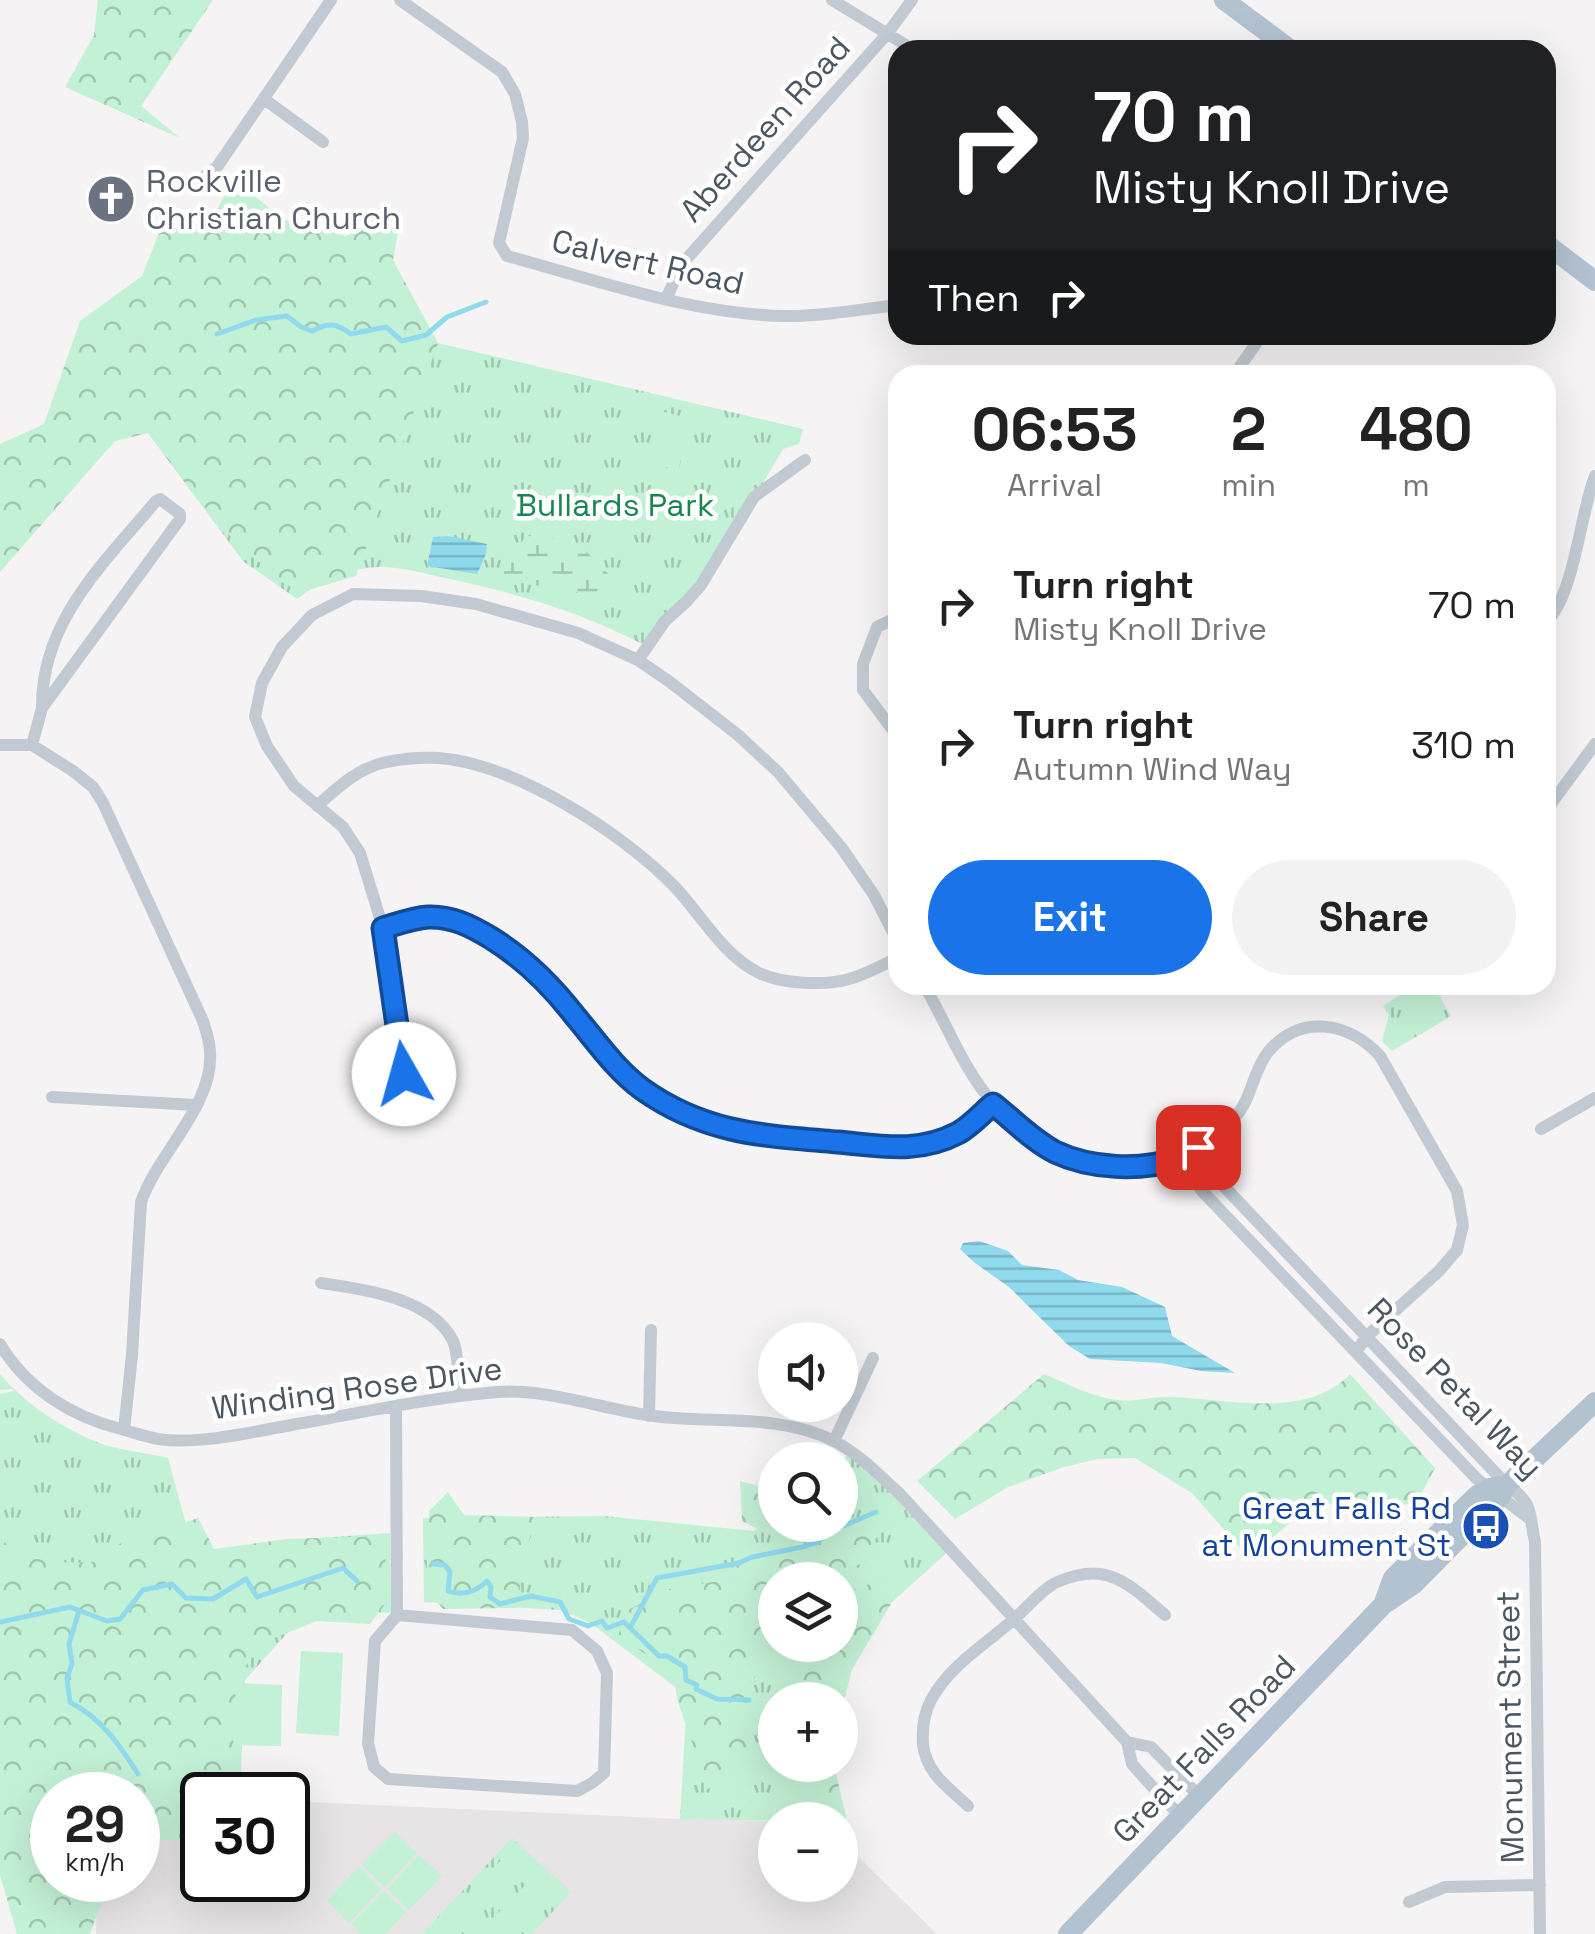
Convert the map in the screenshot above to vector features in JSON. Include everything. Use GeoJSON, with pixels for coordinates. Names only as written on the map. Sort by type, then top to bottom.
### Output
{"type":"FeatureCollection","features":[{"type":"Feature","properties":{"kind":"main road"},"geometry":{"type":"LineString","coordinates":[[1224,0],[1278,40]]}},
{"type":"Feature","properties":{"kind":"main road"},"geometry":{"type":"LineString","coordinates":[[1556,251],[1595,281]]}},
{"type":"Feature","properties":{"kind":"main road","name":"Great Falls Road"},"geometry":{"type":"LineString","coordinates":[[1068,1934],[1383,1605],[1393,1578],[1476,1496],[1499,1490],[1595,1402]]}},
{"type":"Feature","properties":{"kind":"street"},"geometry":{"type":"LineString","coordinates":[[202,178],[217,167],[331,0]]}},
{"type":"Feature","properties":{"kind":"street","name":"Calvert Road"},"geometry":{"type":"LineString","coordinates":[[400,0],[502,72],[515,94],[523,138],[500,242],[506,256],[727,312],[786,316],[888,306]]}},
{"type":"Feature","properties":{"kind":"street"},"geometry":{"type":"LineString","coordinates":[[832,0],[898,40]]}},
{"type":"Feature","properties":{"kind":"street","name":"Aberdeen Road"},"geometry":{"type":"LineString","coordinates":[[666,299],[682,264],[888,34],[912,0]]}},
{"type":"Feature","properties":{"kind":"street"},"geometry":{"type":"LineString","coordinates":[[264,98],[323,142]]}},
{"type":"Feature","properties":{"kind":"street"},"geometry":{"type":"LineString","coordinates":[[638,660],[664,621],[701,585],[754,497],[805,460]]}},
{"type":"Feature","properties":{"kind":"street"},"geometry":{"type":"LineString","coordinates":[[1556,614],[1595,476]]}},
{"type":"Feature","properties":{"kind":"street"},"geometry":{"type":"LineString","coordinates":[[32,746],[42,708],[44,666],[61,623],[85,586],[160,499],[180,514],[176,527],[42,708]]}},
{"type":"Feature","properties":{"kind":"street"},"geometry":{"type":"LineString","coordinates":[[404,1074],[383,928],[360,853],[343,827],[294,786],[267,746],[255,717],[262,684],[282,647],[312,615],[353,594],[422,596],[476,604],[578,633],[638,660],[738,735],[778,772],[842,847],[888,922]]}},
{"type":"Feature","properties":{"kind":"street"},"geometry":{"type":"LineString","coordinates":[[888,622],[876,627],[864,664],[863,690],[888,724]]}},
{"type":"Feature","properties":{"kind":"street"},"geometry":{"type":"LineString","coordinates":[[1556,797],[1595,744]]}},
{"type":"Feature","properties":{"kind":"street"},"geometry":{"type":"LineString","coordinates":[[0,745],[32,746],[94,788],[203,1021],[210,1050],[210,1067],[196,1105],[148,1183],[141,1202],[124,1430]]}},
{"type":"Feature","properties":{"kind":"street"},"geometry":{"type":"LineString","coordinates":[[316,806],[346,780],[384,762],[438,758],[488,769],[533,785],[624,843],[673,886],[732,955],[761,974],[798,983],[848,980],[888,962]]}},
{"type":"Feature","properties":{"kind":"street"},"geometry":{"type":"LineString","coordinates":[[383,928],[428,917],[453,919],[473,927],[512,951],[546,982],[606,1055],[641,1088],[682,1112],[724,1128],[756,1136],[926,1146],[961,1131],[993,1104]]}},
{"type":"Feature","properties":{"kind":"street"},"geometry":{"type":"LineString","coordinates":[[929,995],[993,1104],[1030,1136],[1056,1152],[1095,1165],[1135,1166],[1180,1159],[1198,1147],[1234,1118],[1268,1053],[1287,1036],[1314,1025],[1340,1028],[1366,1041],[1380,1056],[1457,1191],[1464,1224],[1457,1250],[1366,1337],[1356,1352]]}},
{"type":"Feature","properties":{"kind":"street"},"geometry":{"type":"LineString","coordinates":[[52,1097],[196,1105]]}},
{"type":"Feature","properties":{"kind":"street"},"geometry":{"type":"LineString","coordinates":[[1540,1130],[1595,1098]]}},
{"type":"Feature","properties":{"kind":"street","name":"Rose Petal Way"},"geometry":{"type":"LineString","coordinates":[[1198,1147],[1217,1179],[1366,1337],[1499,1490]]}},
{"type":"Feature","properties":{"kind":"street","name":"Rose Petal Way"},"geometry":{"type":"LineString","coordinates":[[1180,1159],[1202,1191],[1477,1480],[1523,1497],[1530,1507],[1530,1519]]}},
{"type":"Feature","properties":{"kind":"street"},"geometry":{"type":"LineString","coordinates":[[322,1283],[374,1290],[418,1308],[438,1322],[454,1343],[460,1396]]}},
{"type":"Feature","properties":{"kind":"street"},"geometry":{"type":"LineString","coordinates":[[649,1416],[651,1330]]}},
{"type":"Feature","properties":{"kind":"street","name":"Winding Rose Drive"},"geometry":{"type":"LineString","coordinates":[[0,1344],[46,1395],[101,1425],[148,1438],[214,1439],[460,1396],[516,1390],[649,1416],[778,1424],[834,1441],[869,1465],[899,1494],[1127,1742],[1132,1764],[1182,1816]]}},
{"type":"Feature","properties":{"kind":"street"},"geometry":{"type":"LineString","coordinates":[[834,1441],[873,1358]]}},
{"type":"Feature","properties":{"kind":"street"},"geometry":{"type":"LineString","coordinates":[[396,1407],[397,1616],[375,1640],[368,1742],[374,1767],[388,1779],[577,1791],[604,1773],[606,1673],[597,1651],[572,1630],[397,1616]]}},
{"type":"Feature","properties":{"kind":"street","name":"Monument Street"},"geometry":{"type":"LineString","coordinates":[[1530,1519],[1535,1542],[1540,1934]]}},
{"type":"Feature","properties":{"kind":"street"},"geometry":{"type":"LineString","coordinates":[[968,1806],[929,1769],[924,1746],[929,1704],[949,1674],[1053,1584],[1085,1574],[1103,1574],[1128,1585],[1165,1615]]}},
{"type":"Feature","properties":{"kind":"street","name":"Winding Rose Drive"},"geometry":{"type":"LineString","coordinates":[[1127,1742],[1151,1747],[1200,1797]]}},
{"type":"Feature","properties":{"kind":"street"},"geometry":{"type":"LineString","coordinates":[[1410,1902],[1445,1887],[1540,1885]]}},
{"type":"Feature","properties":{"kind":"shaded area"},"geometry":{"type":"Polygon","coordinates":[[[180,1801],[180,1902],[310,1902],[310,1802],[758,1821],[758,1902],[858,1902],[858,1857],[937,1934],[96,1934],[97,1902],[160,1902],[160,1804],[180,1801]]]}},
{"type":"Feature","properties":{"kind":"green space"},"geometry":{"type":"Polygon","coordinates":[[[98,0],[213,0],[141,106],[180,138],[65,87],[94,35],[98,0]]]}},
{"type":"Feature","properties":{"kind":"green space"},"geometry":{"type":"Polygon","coordinates":[[[233,179],[283,219],[345,236],[401,215],[393,260],[438,343],[356,576],[298,593],[240,547],[194,495],[148,433],[115,441],[0,572],[0,444],[44,424],[80,321],[142,276],[159,233],[212,219],[233,179]]]}},
{"type":"Feature","properties":{"kind":"green space","name":"Bullards Park"},"geometry":{"type":"Polygon","coordinates":[[[395,333],[803,429],[799,444],[783,449],[703,585],[650,648],[601,624],[550,606],[402,569],[376,567],[344,573],[297,599],[243,561],[148,433],[395,333]]]}},
{"type":"Feature","properties":{"kind":"green space"},"geometry":{"type":"Polygon","coordinates":[[[661,411],[692,419],[678,470],[648,462],[661,411]]]}},
{"type":"Feature","properties":{"kind":"green space"},"geometry":{"type":"Polygon","coordinates":[[[526,536],[548,537],[582,547],[624,590],[602,596],[503,580],[505,565],[526,536]]]}},
{"type":"Feature","properties":{"kind":"green space"},"geometry":{"type":"Polygon","coordinates":[[[1400,995],[1439,995],[1451,1016],[1392,1051],[1382,1041],[1389,1015],[1383,1006],[1400,995]]]}},
{"type":"Feature","properties":{"kind":"green space"},"geometry":{"type":"Polygon","coordinates":[[[0,1374],[34,1406],[76,1432],[105,1445],[168,1458],[196,1561],[277,1541],[390,1533],[391,1613],[309,1609],[245,1680],[241,1772],[180,1772],[180,1795],[160,1795],[160,1772],[31,1772],[0,1738],[0,1394],[14,1391],[0,1390],[0,1374]]]}},
{"type":"Feature","properties":{"kind":"green space"},"geometry":{"type":"Polygon","coordinates":[[[1044,1374],[1117,1400],[1172,1397],[1266,1404],[1312,1397],[1350,1374],[1435,1468],[1416,1503],[1376,1509],[1351,1495],[1293,1520],[1249,1558],[1192,1493],[1135,1458],[1097,1459],[1061,1468],[1008,1487],[955,1519],[917,1481],[1044,1374]]]}},
{"type":"Feature","properties":{"kind":"green space"},"geometry":{"type":"Polygon","coordinates":[[[858,1460],[950,1550],[892,1602],[858,1659],[858,1562],[758,1562],[758,1662],[856,1662],[849,1682],[758,1682],[758,1782],[838,1782],[842,1802],[758,1802],[758,1820],[680,1819],[687,1696],[589,1622],[560,1610],[424,1602],[423,1518],[604,1516],[754,1531],[758,1528],[758,1542],[858,1542],[858,1460]]]}},
{"type":"Feature","properties":{"kind":"green space"},"geometry":{"type":"Polygon","coordinates":[[[740,1481],[758,1486],[758,1529],[742,1521],[740,1481]]]}},
{"type":"Feature","properties":{"kind":"green space"},"geometry":{"type":"Polygon","coordinates":[[[448,1492],[464,1515],[534,1517],[516,1608],[443,1609],[426,1588],[429,1511],[448,1492]]]}},
{"type":"Feature","properties":{"kind":"green space"},"geometry":{"type":"Polygon","coordinates":[[[198,1518],[214,1549],[287,1539],[386,1536],[385,1604],[370,1624],[317,1621],[259,1644],[236,1683],[232,1772],[180,1772],[180,1840],[160,1840],[160,1772],[30,1772],[30,1902],[101,1902],[90,1934],[17,1934],[0,1875],[0,1539],[35,1558],[97,1562],[115,1545],[198,1518]]]}},
{"type":"Feature","properties":{"kind":"green space"},"geometry":{"type":"Polygon","coordinates":[[[858,1520],[882,1528],[858,1565],[779,1562],[781,1542],[858,1542],[858,1520]]]}},
{"type":"Feature","properties":{"kind":"green space"},"geometry":{"type":"Polygon","coordinates":[[[758,1575],[760,1662],[745,1712],[755,1764],[708,1789],[677,1699],[674,1674],[618,1635],[628,1610],[672,1588],[758,1575]]]}},
{"type":"Feature","properties":{"kind":"green space"},"geometry":{"type":"Polygon","coordinates":[[[888,1577],[903,1592],[892,1602],[858,1659],[858,1588],[888,1577]]]}},
{"type":"Feature","properties":{"kind":"green space"},"geometry":{"type":"Polygon","coordinates":[[[301,1651],[343,1653],[339,1736],[296,1733],[301,1651]]]}},
{"type":"Feature","properties":{"kind":"green space"},"geometry":{"type":"Polygon","coordinates":[[[783,1662],[856,1662],[849,1682],[777,1682],[783,1662]]]}},
{"type":"Feature","properties":{"kind":"green space"},"geometry":{"type":"Polygon","coordinates":[[[241,1683],[282,1685],[281,1746],[237,1745],[241,1683]]]}},
{"type":"Feature","properties":{"kind":"green space"},"geometry":{"type":"Polygon","coordinates":[[[794,1782],[838,1782],[842,1802],[801,1802],[794,1782]]]}},
{"type":"Feature","properties":{"kind":"green space"},"geometry":{"type":"Polygon","coordinates":[[[395,1832],[417,1853],[384,1887],[362,1865],[395,1832]]]}},
{"type":"Feature","properties":{"kind":"green space"},"geometry":{"type":"Polygon","coordinates":[[[512,1838],[571,1892],[532,1934],[422,1934],[512,1838]]]}},
{"type":"Feature","properties":{"kind":"green space"},"geometry":{"type":"Polygon","coordinates":[[[419,1855],[442,1876],[409,1910],[387,1889],[419,1855]]]}},
{"type":"Feature","properties":{"kind":"green space"},"geometry":{"type":"Polygon","coordinates":[[[506,1855],[523,1872],[487,1911],[469,1893],[506,1855]]]}},
{"type":"Feature","properties":{"kind":"green space"},"geometry":{"type":"Polygon","coordinates":[[[359,1867],[381,1889],[349,1923],[327,1901],[359,1867]]]}},
{"type":"Feature","properties":{"kind":"green space"},"geometry":{"type":"Polygon","coordinates":[[[531,1879],[549,1896],[511,1934],[494,1917],[531,1879]]]}},
{"type":"Feature","properties":{"kind":"green space"},"geometry":{"type":"Polygon","coordinates":[[[384,1891],[406,1912],[385,1934],[361,1934],[351,1924],[384,1891]]]}},
{"type":"Feature","properties":{"kind":"water"},"geometry":{"type":"Polygon","coordinates":[[[433,537],[487,544],[477,574],[427,566],[433,537]]]}},
{"type":"Feature","properties":{"kind":"water"},"geometry":{"type":"Polygon","coordinates":[[[979,1241],[1008,1251],[1022,1265],[1059,1270],[1078,1280],[1122,1287],[1165,1307],[1172,1336],[1235,1373],[1090,1359],[1069,1346],[1009,1287],[960,1249],[963,1243],[979,1241]]]}},
{"type":"Feature","properties":{"kind":"waterway"},"geometry":{"type":"LineString","coordinates":[[217,334],[256,320],[287,316],[312,331],[332,325],[351,334],[386,327],[402,341],[426,335],[447,317],[486,302]]}},
{"type":"Feature","properties":{"kind":"waterway"},"geometry":{"type":"LineString","coordinates":[[631,1626],[657,1578],[802,1547],[876,1512]]}},
{"type":"Feature","properties":{"kind":"waterway"},"geometry":{"type":"LineString","coordinates":[[433,1564],[445,1565],[450,1572],[448,1591],[469,1592],[487,1581],[490,1597],[500,1604],[531,1596],[560,1602],[569,1619],[588,1626],[602,1621],[607,1628],[624,1622],[659,1656],[667,1656],[685,1667],[686,1680],[697,1685],[696,1689],[717,1699],[749,1700]]}},
{"type":"Feature","properties":{"kind":"waterway"},"geometry":{"type":"LineString","coordinates":[[0,1622],[70,1607],[107,1621],[120,1619],[143,1590],[172,1584],[186,1598],[213,1599],[246,1579],[257,1597],[343,1568],[357,1581]]}},
{"type":"Feature","properties":{"kind":"waterway"},"geometry":{"type":"LineString","coordinates":[[79,1611],[69,1644],[70,1702],[109,1733],[137,1772]]}},
{"type":"Feature","properties":{"kind":"place","name":"Rockville Christian Church"},"geometry":{"type":"Point","coordinates":[111,199]}},
{"type":"Feature","properties":{"kind":"place","name":"Great Falls Rd at Monument St"},"geometry":{"type":"Point","coordinates":[1486,1526]}},
{"type":"Feature","properties":{"kind":"route"},"geometry":{"type":"LineString","coordinates":[[404,1074],[383,928],[428,917],[453,919],[512,951],[546,982],[606,1055],[641,1088],[682,1112],[724,1128],[756,1136],[926,1146],[961,1131],[993,1104],[1030,1136],[1056,1152],[1095,1165],[1135,1166],[1180,1159],[1198,1147]]}}]}
